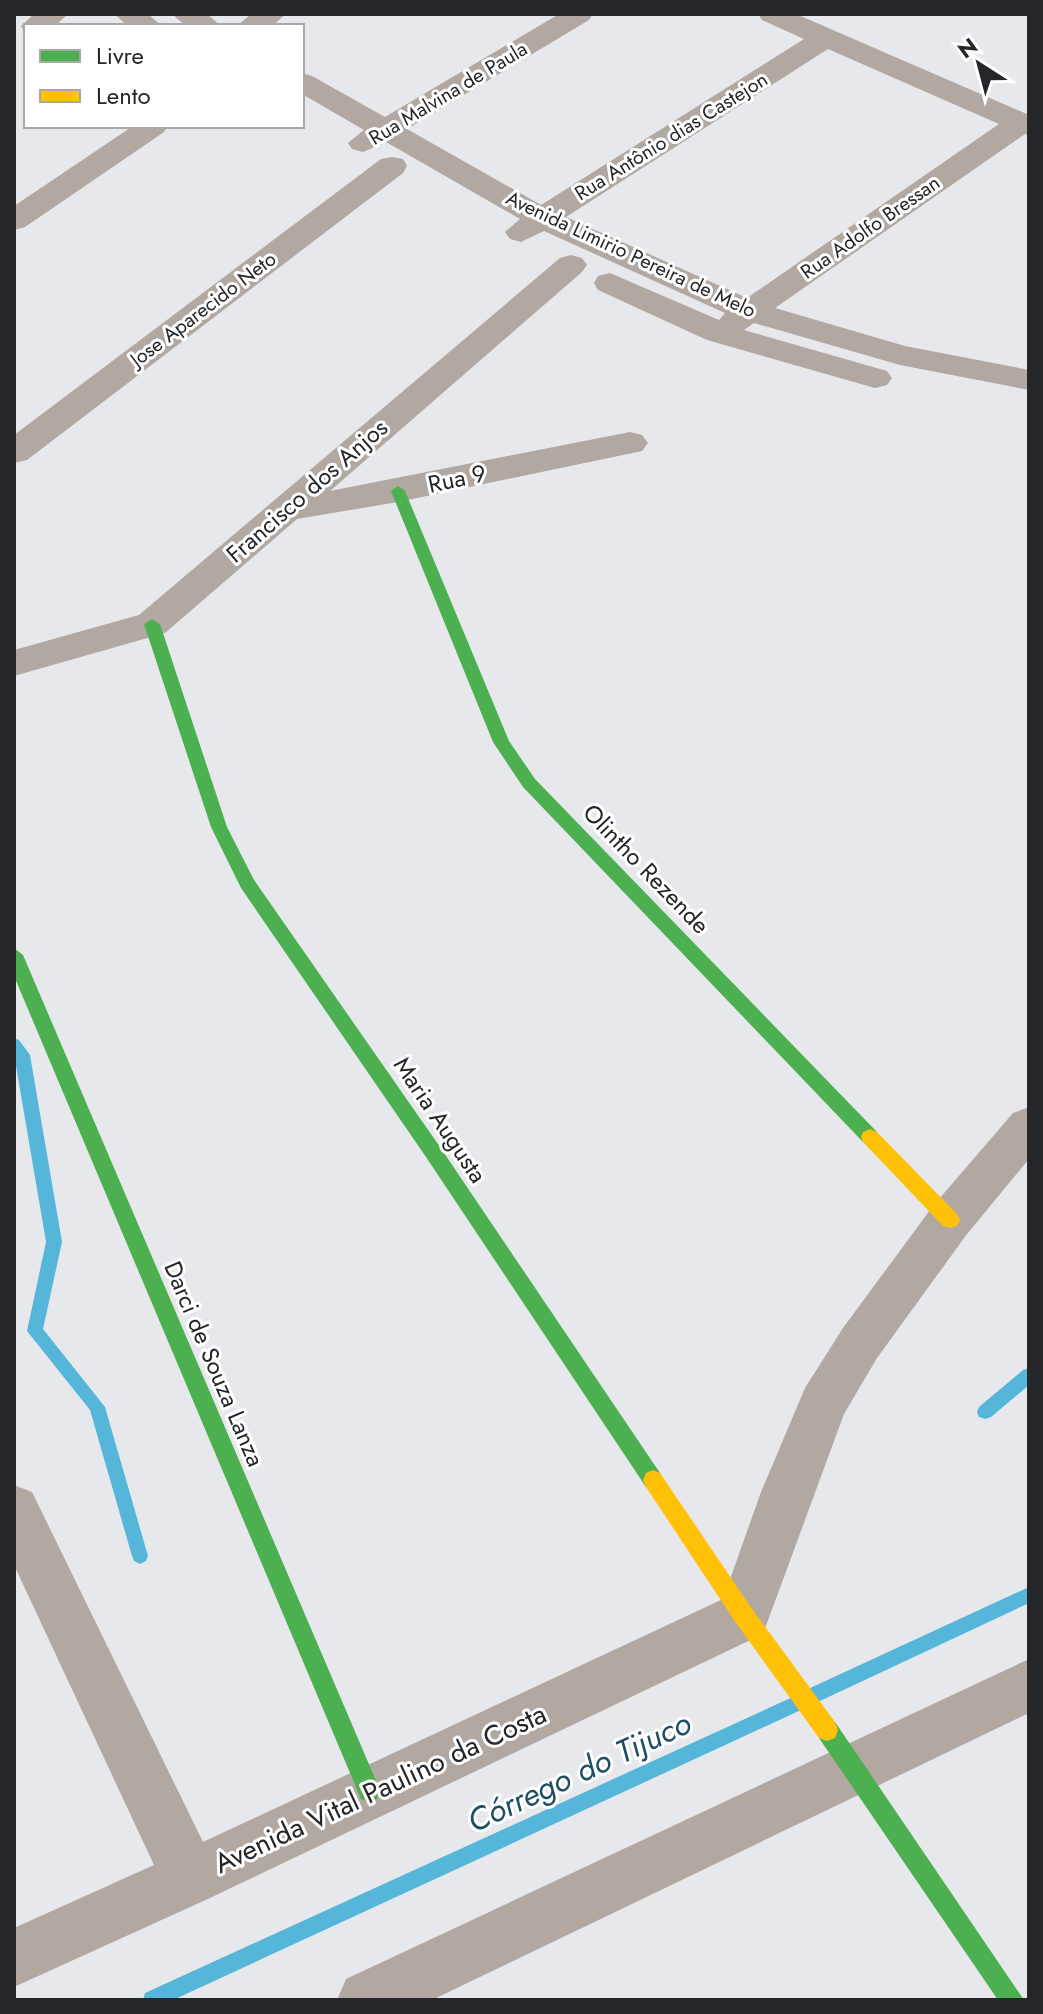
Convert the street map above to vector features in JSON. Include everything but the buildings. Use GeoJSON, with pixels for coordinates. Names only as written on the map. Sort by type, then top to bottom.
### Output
{"type":"FeatureCollection","features":[{"type":"Feature","properties":{"kind":"street"},"geometry":{"type":"LineString","coordinates":[[186,14],[204,24]]}},
{"type":"Feature","properties":{"kind":"street"},"geometry":{"type":"LineString","coordinates":[[254,24],[272,14]]}},
{"type":"Feature","properties":{"kind":"street","name":"Rua Malvina de Paula"},"geometry":{"type":"LineString","coordinates":[[371,138],[579,14]]}},
{"type":"Feature","properties":{"kind":"street"},"geometry":{"type":"LineString","coordinates":[[772,14],[1025,124]]}},
{"type":"Feature","properties":{"kind":"street","name":"Rua Antônio dias Castejon"},"geometry":{"type":"LineString","coordinates":[[528,227],[827,37]]}},
{"type":"Feature","properties":{"kind":"street","name":"Avenida Limirio Pereira de Melo"},"geometry":{"type":"LineString","coordinates":[[304,84],[371,138],[528,227],[571,265],[719,333],[916,388],[1020,387]]}},
{"type":"Feature","properties":{"kind":"street","name":"Avenida Limirio Pereira de Melo"},"geometry":{"type":"LineString","coordinates":[[304,116],[371,138],[392,166],[528,227],[748,311],[1020,387]]}},
{"type":"Feature","properties":{"kind":"street","name":"Rua Adolfo Bressan"},"geometry":{"type":"LineString","coordinates":[[719,333],[1025,124]]}},
{"type":"Feature","properties":{"kind":"street"},"geometry":{"type":"LineString","coordinates":[[14,220],[150,128]]}},
{"type":"Feature","properties":{"kind":"street","name":"Jose Aparecido Neto"},"geometry":{"type":"LineString","coordinates":[[14,452],[392,166]]}},
{"type":"Feature","properties":{"kind":"street","name":"Francisco dos Anjos"},"geometry":{"type":"LineString","coordinates":[[14,663],[152,624],[571,265]]}},
{"type":"Feature","properties":{"kind":"street","name":"Rua 9"},"geometry":{"type":"LineString","coordinates":[[283,510],[398,491],[630,443]]}},
{"type":"Feature","properties":{"kind":"street","name":"Olintho Rezende"},"geometry":{"type":"LineString","coordinates":[[398,491],[501,742],[529,783],[950,1220]]}},
{"type":"Feature","properties":{"kind":"street","name":"Maria Augusta"},"geometry":{"type":"LineString","coordinates":[[152,624],[219,827],[247,883],[433,1152],[755,1631],[841,1749],[1012,2000]]}},
{"type":"Feature","properties":{"kind":"street","name":"Darci de Souza Lanza"},"geometry":{"type":"LineString","coordinates":[[14,955],[369,1791]]}},
{"type":"Feature","properties":{"kind":"street"},"geometry":{"type":"LineString","coordinates":[[755,1631],[787,1492],[823,1404],[860,1343],[950,1220],[1029,1126]]}},
{"type":"Feature","properties":{"kind":"street"},"geometry":{"type":"LineString","coordinates":[[14,1509],[190,1878]]}},
{"type":"Feature","properties":{"kind":"street","name":"Avenida Vital Paulino da Costa"},"geometry":{"type":"LineString","coordinates":[[14,1958],[190,1878],[369,1791],[755,1631]]}},
{"type":"Feature","properties":{"kind":"street"},"geometry":{"type":"LineString","coordinates":[[367,2000],[841,1749],[1029,1685]]}},
{"type":"Feature","properties":{"kind":"waterway"},"geometry":{"type":"LineString","coordinates":[[14,1044],[23,1055],[54,1242],[35,1331],[97,1407],[140,1556]]}},
{"type":"Feature","properties":{"kind":"waterway"},"geometry":{"type":"LineString","coordinates":[[985,1412],[1029,1375]]}},
{"type":"Feature","properties":{"kind":"waterway","name":"Córrego do Tijuco"},"geometry":{"type":"LineString","coordinates":[[814,1695],[1029,1595]]}},
{"type":"Feature","properties":{"kind":"waterway","name":"Córrego do Tijuco"},"geometry":{"type":"LineString","coordinates":[[152,2000],[795,1704]]}},
{"type":"Feature","properties":{"kind":"traffic: fast"},"geometry":{"type":"LineString","coordinates":[[398,491],[501,742],[529,783],[870,1137]]}},
{"type":"Feature","properties":{"kind":"traffic: fast"},"geometry":{"type":"LineString","coordinates":[[152,624],[219,827],[247,883],[433,1152],[653,1480]]}},
{"type":"Feature","properties":{"kind":"traffic: fast"},"geometry":{"type":"LineString","coordinates":[[14,955],[369,1791]]}},
{"type":"Feature","properties":{"kind":"traffic: fast"},"geometry":{"type":"LineString","coordinates":[[827,1730],[1012,2000]]}},
{"type":"Feature","properties":{"kind":"traffic: slow"},"geometry":{"type":"LineString","coordinates":[[870,1137],[950,1220]]}},
{"type":"Feature","properties":{"kind":"traffic: slow"},"geometry":{"type":"LineString","coordinates":[[653,1480],[744,1616],[827,1730]]}}]}
